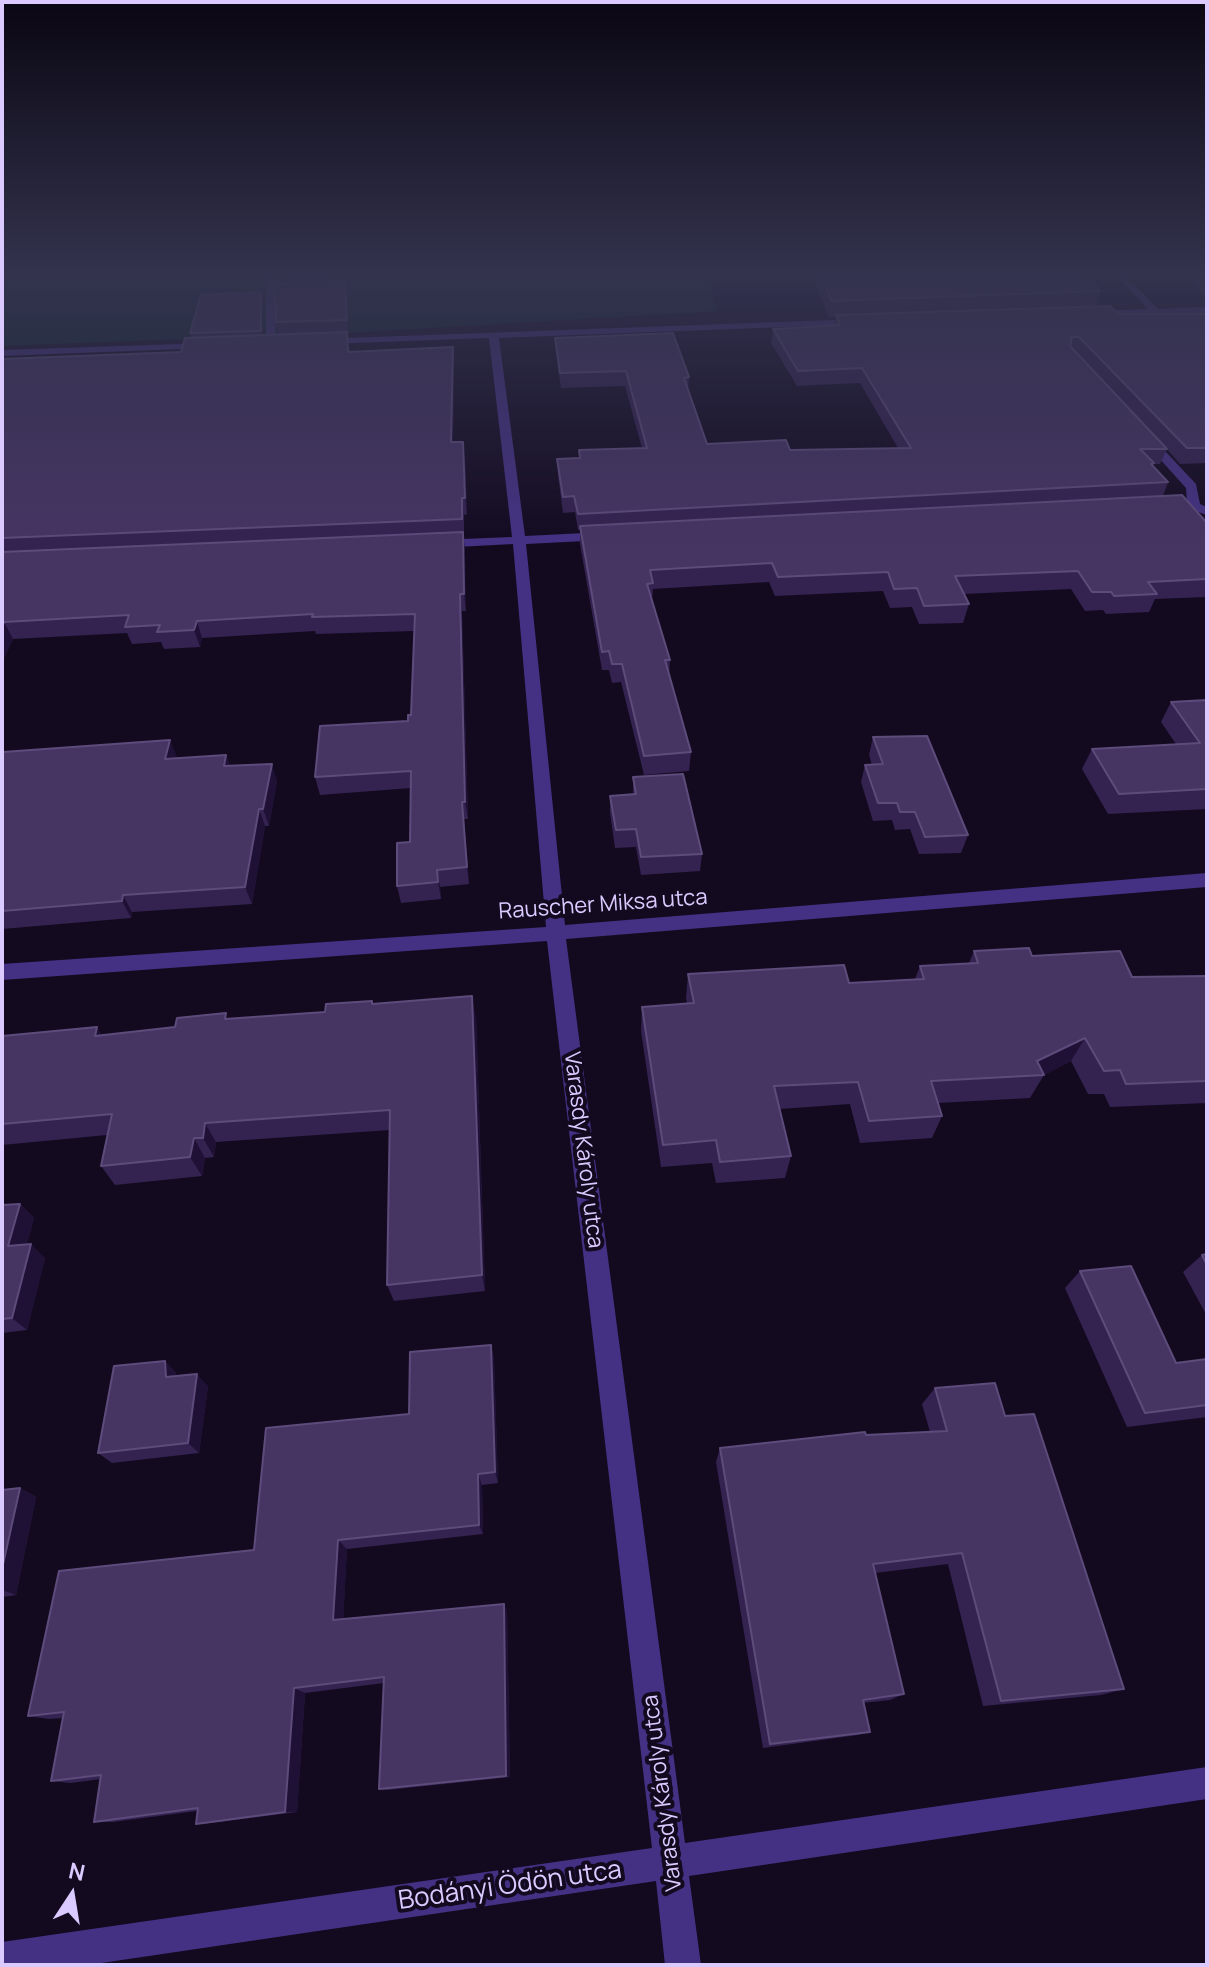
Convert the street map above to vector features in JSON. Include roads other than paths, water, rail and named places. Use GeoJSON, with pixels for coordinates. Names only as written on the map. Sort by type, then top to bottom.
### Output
{"type":"FeatureCollection","features":[{"type":"Feature","properties":{"kind":"street","name":"Varasdy Károly utca"},"geometry":{"type":"LineString","coordinates":[[498,365],[519,540],[556,933],[683,1965]]}},
{"type":"Feature","properties":{"kind":"street"},"geometry":{"type":"LineString","coordinates":[[1132,422],[1192,487],[1201,508],[1149,505]]}},
{"type":"Feature","properties":{"kind":"street"},"geometry":{"type":"LineString","coordinates":[[425,544],[613,535]]}},
{"type":"Feature","properties":{"kind":"street","name":"Rauscher Miksa utca"},"geometry":{"type":"LineString","coordinates":[[2,972],[556,933],[1207,880]]}},
{"type":"Feature","properties":{"kind":"street","name":"Bodányi Ödön utca"},"geometry":{"type":"LineString","coordinates":[[2,1960],[1207,1783]]}}]}
